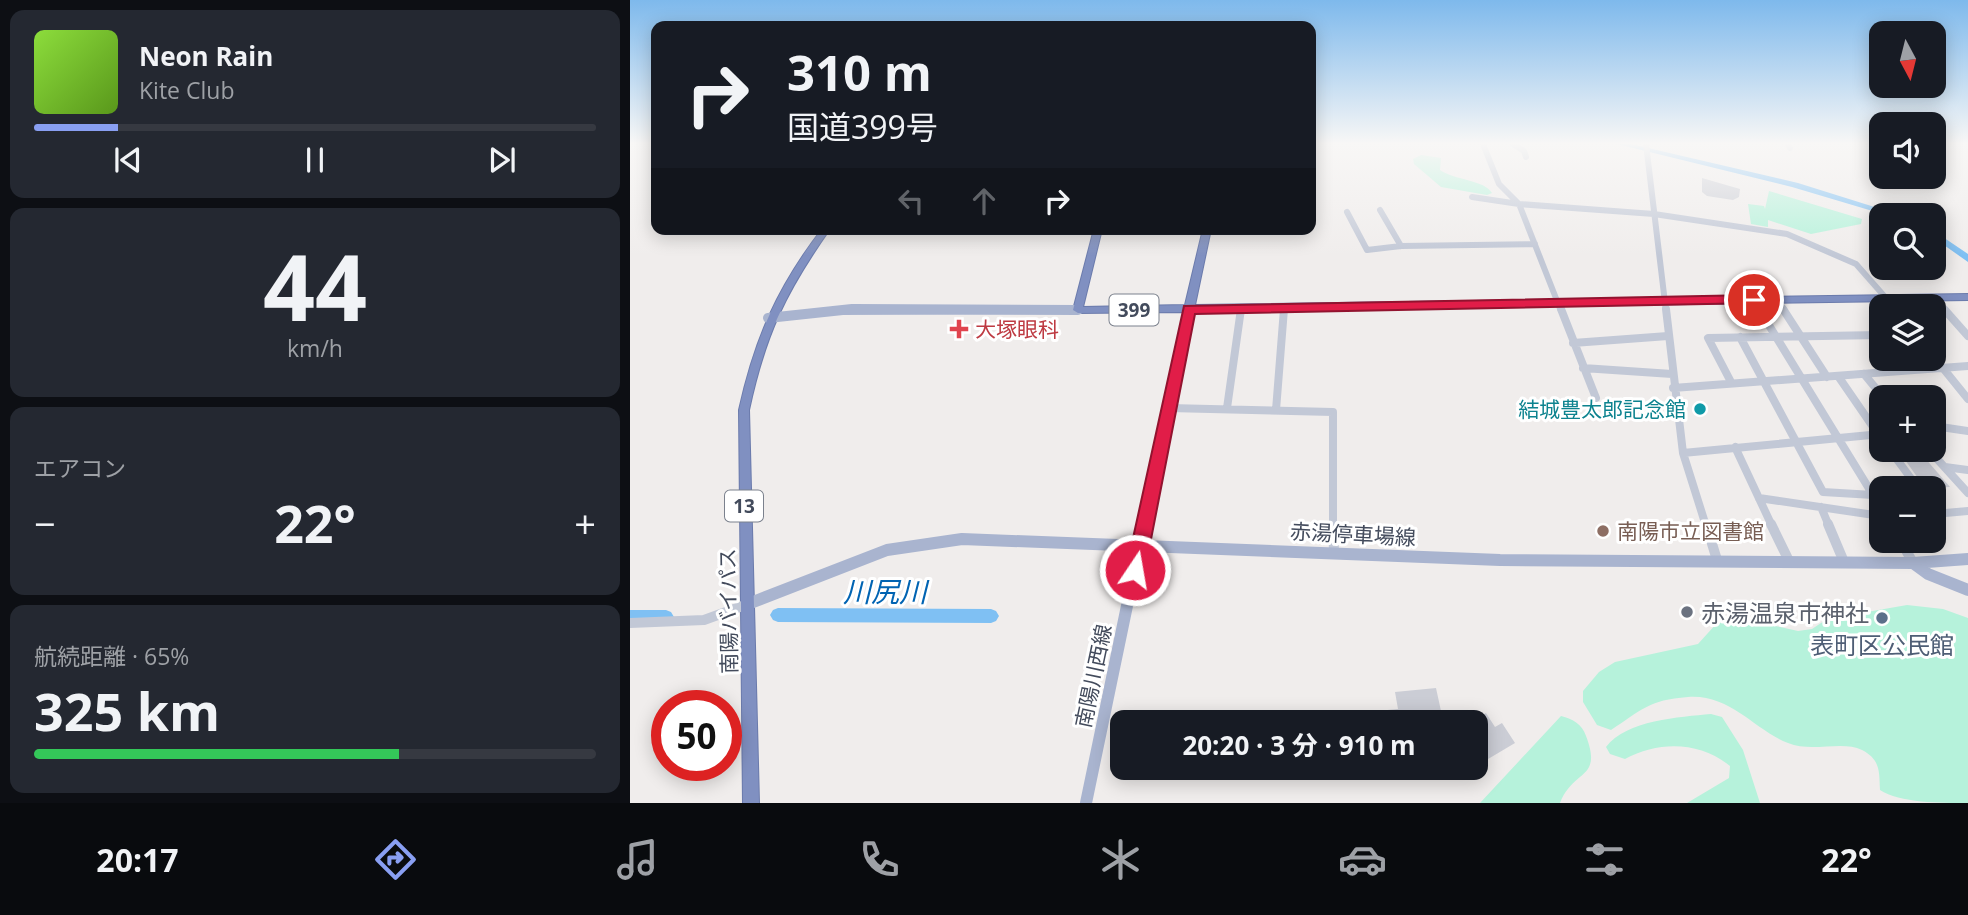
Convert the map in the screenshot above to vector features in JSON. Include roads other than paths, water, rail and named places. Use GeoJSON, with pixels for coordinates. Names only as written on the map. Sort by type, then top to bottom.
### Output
{"type":"FeatureCollection","features":[{"type":"Feature","properties":{"kind":"highway","name":"南陽バイパス"},"geometry":{"type":"LineString","coordinates":[[751,803],[744,410],[751,372],[768,318],[798,265],[821,235]]}},
{"type":"Feature","properties":{"kind":"highway","name":"399"},"geometry":{"type":"LineString","coordinates":[[1097,235],[1078,310],[1869,297]]}},
{"type":"Feature","properties":{"kind":"highway","name":"399"},"geometry":{"type":"LineString","coordinates":[[1189,310],[1206,235]]}},
{"type":"Feature","properties":{"kind":"highway","name":"399"},"geometry":{"type":"LineString","coordinates":[[1946,297],[1968,297]]}},
{"type":"Feature","properties":{"kind":"main road"},"geometry":{"type":"LineString","coordinates":[[768,318],[852,309],[1078,310]]}},
{"type":"Feature","properties":{"kind":"main road","name":"南陽川西線"},"geometry":{"type":"LineString","coordinates":[[1086,803],[1189,310]]}},
{"type":"Feature","properties":{"kind":"main road","name":"赤湯停車場線"},"geometry":{"type":"LineString","coordinates":[[748,604],[844,564],[887,550],[919,543],[977,538],[1500,560],[1913,563],[1968,559]]}},
{"type":"Feature","properties":{"kind":"main road"},"geometry":{"type":"LineString","coordinates":[[1913,563],[1928,574],[1968,590]]}},
{"type":"Feature","properties":{"kind":"street"},"geometry":{"type":"LineString","coordinates":[[1498,181],[1519,204],[1556,304],[1596,398]]}},
{"type":"Feature","properties":{"kind":"street"},"geometry":{"type":"LineString","coordinates":[[1650,181],[1684,453],[1717,560]]}},
{"type":"Feature","properties":{"kind":"street"},"geometry":{"type":"LineString","coordinates":[[1472,197],[1519,204],[1654,214],[1787,234],[1856,264],[1882,294]]}},
{"type":"Feature","properties":{"kind":"street"},"geometry":{"type":"LineString","coordinates":[[1380,210],[1401,246]]}},
{"type":"Feature","properties":{"kind":"street"},"geometry":{"type":"LineString","coordinates":[[1347,212],[1367,250],[1401,246],[1535,244]]}},
{"type":"Feature","properties":{"kind":"street"},"geometry":{"type":"LineString","coordinates":[[1777,299],[1827,377]]}},
{"type":"Feature","properties":{"kind":"street"},"geometry":{"type":"LineString","coordinates":[[1754,300],[1869,488]]}},
{"type":"Feature","properties":{"kind":"street"},"geometry":{"type":"LineString","coordinates":[[1276,410],[1284,308]]}},
{"type":"Feature","properties":{"kind":"street"},"geometry":{"type":"LineString","coordinates":[[1227,408],[1241,309]]}},
{"type":"Feature","properties":{"kind":"street"},"geometry":{"type":"LineString","coordinates":[[1946,311],[1968,336]]}},
{"type":"Feature","properties":{"kind":"street"},"geometry":{"type":"LineString","coordinates":[[1731,382],[1708,338],[1869,335]]}},
{"type":"Feature","properties":{"kind":"street"},"geometry":{"type":"LineString","coordinates":[[1573,343],[1668,336]]}},
{"type":"Feature","properties":{"kind":"street"},"geometry":{"type":"LineString","coordinates":[[1740,337],[1823,492],[1869,495]]}},
{"type":"Feature","properties":{"kind":"street"},"geometry":{"type":"LineString","coordinates":[[1946,368],[1968,366]]}},
{"type":"Feature","properties":{"kind":"street"},"geometry":{"type":"LineString","coordinates":[[1583,368],[1672,374]]}},
{"type":"Feature","properties":{"kind":"street"},"geometry":{"type":"LineString","coordinates":[[1674,388],[1903,371]]}},
{"type":"Feature","properties":{"kind":"street"},"geometry":{"type":"LineString","coordinates":[[1945,371],[1968,399]]}},
{"type":"Feature","properties":{"kind":"street"},"geometry":{"type":"LineString","coordinates":[[1864,374],[1873,385]]}},
{"type":"Feature","properties":{"kind":"street"},"geometry":{"type":"LineString","coordinates":[[1838,376],[1869,420]]}},
{"type":"Feature","properties":{"kind":"street"},"geometry":{"type":"LineString","coordinates":[[1169,408],[1333,412],[1331,485],[1334,552]]}},
{"type":"Feature","properties":{"kind":"street"},"geometry":{"type":"LineString","coordinates":[[1946,428],[1968,431]]}},
{"type":"Feature","properties":{"kind":"street"},"geometry":{"type":"LineString","coordinates":[[1684,453],[1796,441],[1869,437]]}},
{"type":"Feature","properties":{"kind":"street"},"geometry":{"type":"LineString","coordinates":[[1735,447],[1789,561]]}},
{"type":"Feature","properties":{"kind":"street"},"geometry":{"type":"LineString","coordinates":[[1940,462],[1968,493]]}},
{"type":"Feature","properties":{"kind":"street"},"geometry":{"type":"LineString","coordinates":[[1945,467],[1968,470]]}},
{"type":"Feature","properties":{"kind":"street"},"geometry":{"type":"LineString","coordinates":[[1759,498],[1869,514]]}},
{"type":"Feature","properties":{"kind":"street"},"geometry":{"type":"LineString","coordinates":[[1821,507],[1844,562]]}},
{"type":"Feature","properties":{"kind":"street"},"geometry":{"type":"LineString","coordinates":[[1946,512],[1968,511]]}},
{"type":"Feature","properties":{"kind":"street"},"geometry":{"type":"LineString","coordinates":[[1907,553],[1913,563]]}},
{"type":"Feature","properties":{"kind":"street"},"geometry":{"type":"LineString","coordinates":[[630,623],[704,620],[748,604]]}},
{"type":"Feature","properties":{"kind":"waterway"},"geometry":{"type":"LineString","coordinates":[[1780,181],[1869,207]]}},
{"type":"Feature","properties":{"kind":"waterway"},"geometry":{"type":"LineString","coordinates":[[1946,243],[1968,259]]}},
{"type":"Feature","properties":{"kind":"waterway","name":"川尻川"},"geometry":{"type":"LineString","coordinates":[[778,615],[991,616]]}},
{"type":"Feature","properties":{"kind":"waterway","name":"川尻川"},"geometry":{"type":"LineString","coordinates":[[630,617],[666,617]]}},
{"type":"Feature","properties":{"kind":"place","name":"大塚眼科"},"geometry":{"type":"Point","coordinates":[959,329]}},
{"type":"Feature","properties":{"kind":"place","name":"結城豊太郎記念館"},"geometry":{"type":"Point","coordinates":[1700,409]}},
{"type":"Feature","properties":{"kind":"place","name":"南陽市立図書館"},"geometry":{"type":"Point","coordinates":[1603,531]}},
{"type":"Feature","properties":{"kind":"place","name":"赤湯温泉市神社"},"geometry":{"type":"Point","coordinates":[1687,612]}},
{"type":"Feature","properties":{"kind":"place","name":"表町区公民館"},"geometry":{"type":"Point","coordinates":[1882,618]}}]}
